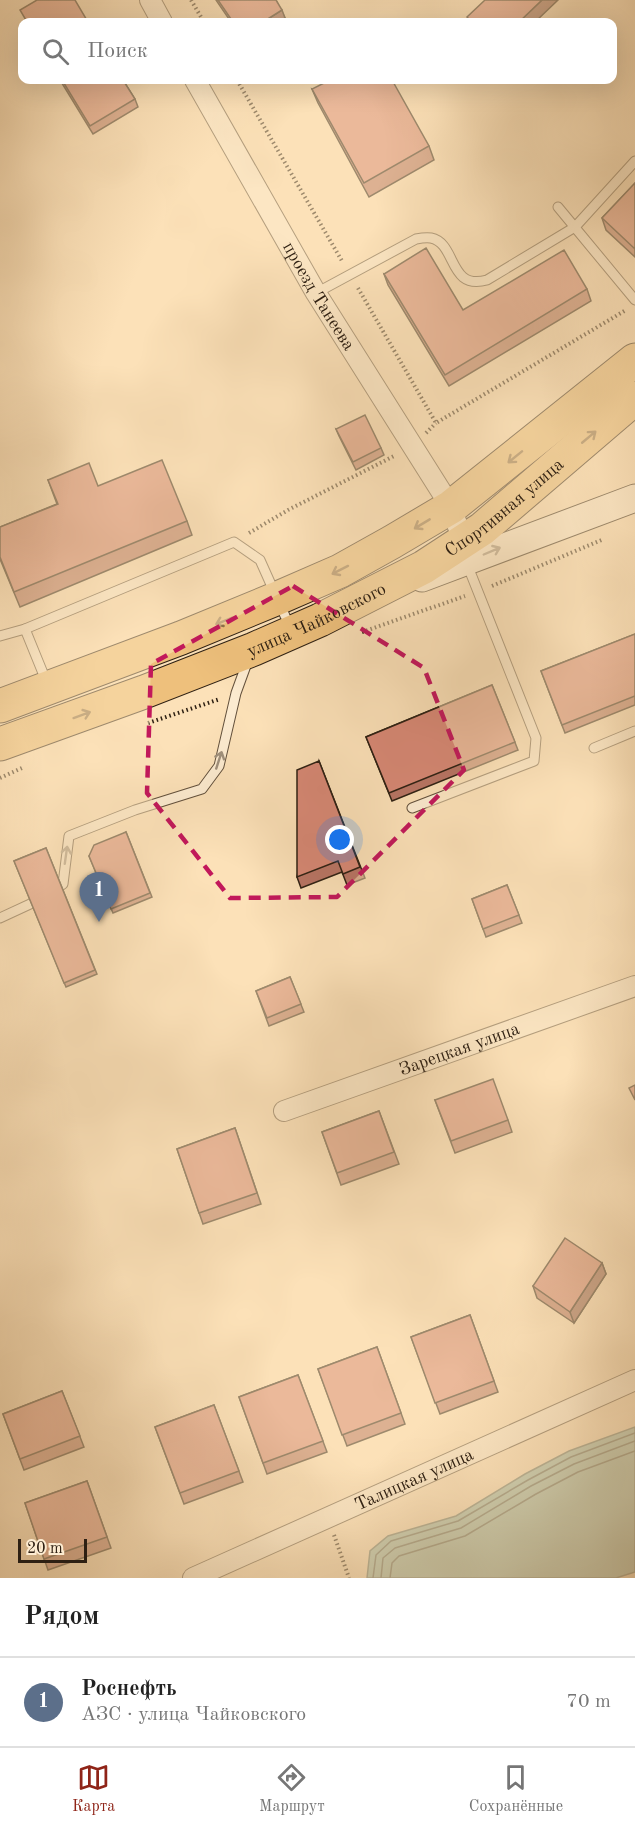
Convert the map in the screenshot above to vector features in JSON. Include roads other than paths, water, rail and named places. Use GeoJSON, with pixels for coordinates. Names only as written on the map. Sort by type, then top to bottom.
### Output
{"type":"FeatureCollection","features":[{"type":"Feature","properties":{"kind":"highway","name":"Спортивная улица"},"geometry":{"type":"LineString","coordinates":[[392,542],[451,507],[633,376]]}},
{"type":"Feature","properties":{"kind":"highway","name":"Спортивная улица"},"geometry":{"type":"LineString","coordinates":[[359,601],[424,567],[464,552],[482,529],[633,376]]}},
{"type":"Feature","properties":{"kind":"highway","name":"улица Чайковского"},"geometry":{"type":"LineString","coordinates":[[0,706],[182,638],[278,598],[340,570],[392,542]]}},
{"type":"Feature","properties":{"kind":"highway","name":"улица Чайковского"},"geometry":{"type":"LineString","coordinates":[[0,744],[254,649],[359,601]]}},
{"type":"Feature","properties":{"kind":"street"},"geometry":{"type":"LineString","coordinates":[[150,0],[160,18]]}},
{"type":"Feature","properties":{"kind":"street","name":"проезд Танеева"},"geometry":{"type":"LineString","coordinates":[[197,84],[316,293],[414,444],[451,507],[464,552]]}},
{"type":"Feature","properties":{"kind":"street"},"geometry":{"type":"LineString","coordinates":[[464,552],[498,548],[635,498]]}},
{"type":"Feature","properties":{"kind":"street","name":"Зарецкая улица"},"geometry":{"type":"LineString","coordinates":[[284,1111],[635,986]]}},
{"type":"Feature","properties":{"kind":"street","name":"Талицкая улица"},"geometry":{"type":"LineString","coordinates":[[193,1578],[635,1380]]}},
{"type":"Feature","properties":{"kind":"lane"},"geometry":{"type":"LineString","coordinates":[[316,293],[416,239],[429,237],[439,241],[460,275],[469,282],[478,283],[487,280],[575,227],[635,161]]}},
{"type":"Feature","properties":{"kind":"lane"},"geometry":{"type":"LineString","coordinates":[[558,207],[635,302]]}},
{"type":"Feature","properties":{"kind":"lane"},"geometry":{"type":"LineString","coordinates":[[0,636],[25,629],[234,542],[260,560],[292,632]]}},
{"type":"Feature","properties":{"kind":"lane"},"geometry":{"type":"LineString","coordinates":[[412,808],[534,762],[536,738],[464,552]]}},
{"type":"Feature","properties":{"kind":"lane"},"geometry":{"type":"LineString","coordinates":[[25,629],[49,688]]}},
{"type":"Feature","properties":{"kind":"lane"},"geometry":{"type":"LineString","coordinates":[[0,918],[36,903],[63,884],[69,836],[135,810],[202,789],[219,766],[236,693],[254,649]]}},
{"type":"Feature","properties":{"kind":"lane"},"geometry":{"type":"LineString","coordinates":[[594,748],[635,731]]}},
{"type":"Feature","properties":{"kind":"water"},"geometry":{"type":"Polygon","coordinates":[[[635,1427],[635,1572],[616,1578],[367,1578],[370,1551],[388,1536],[456,1516],[525,1474],[569,1451],[635,1427]]]}},
{"type":"Feature","properties":{"kind":"place","name":"Роснефть"},"geometry":{"type":"Point","coordinates":[99,922]}}]}
